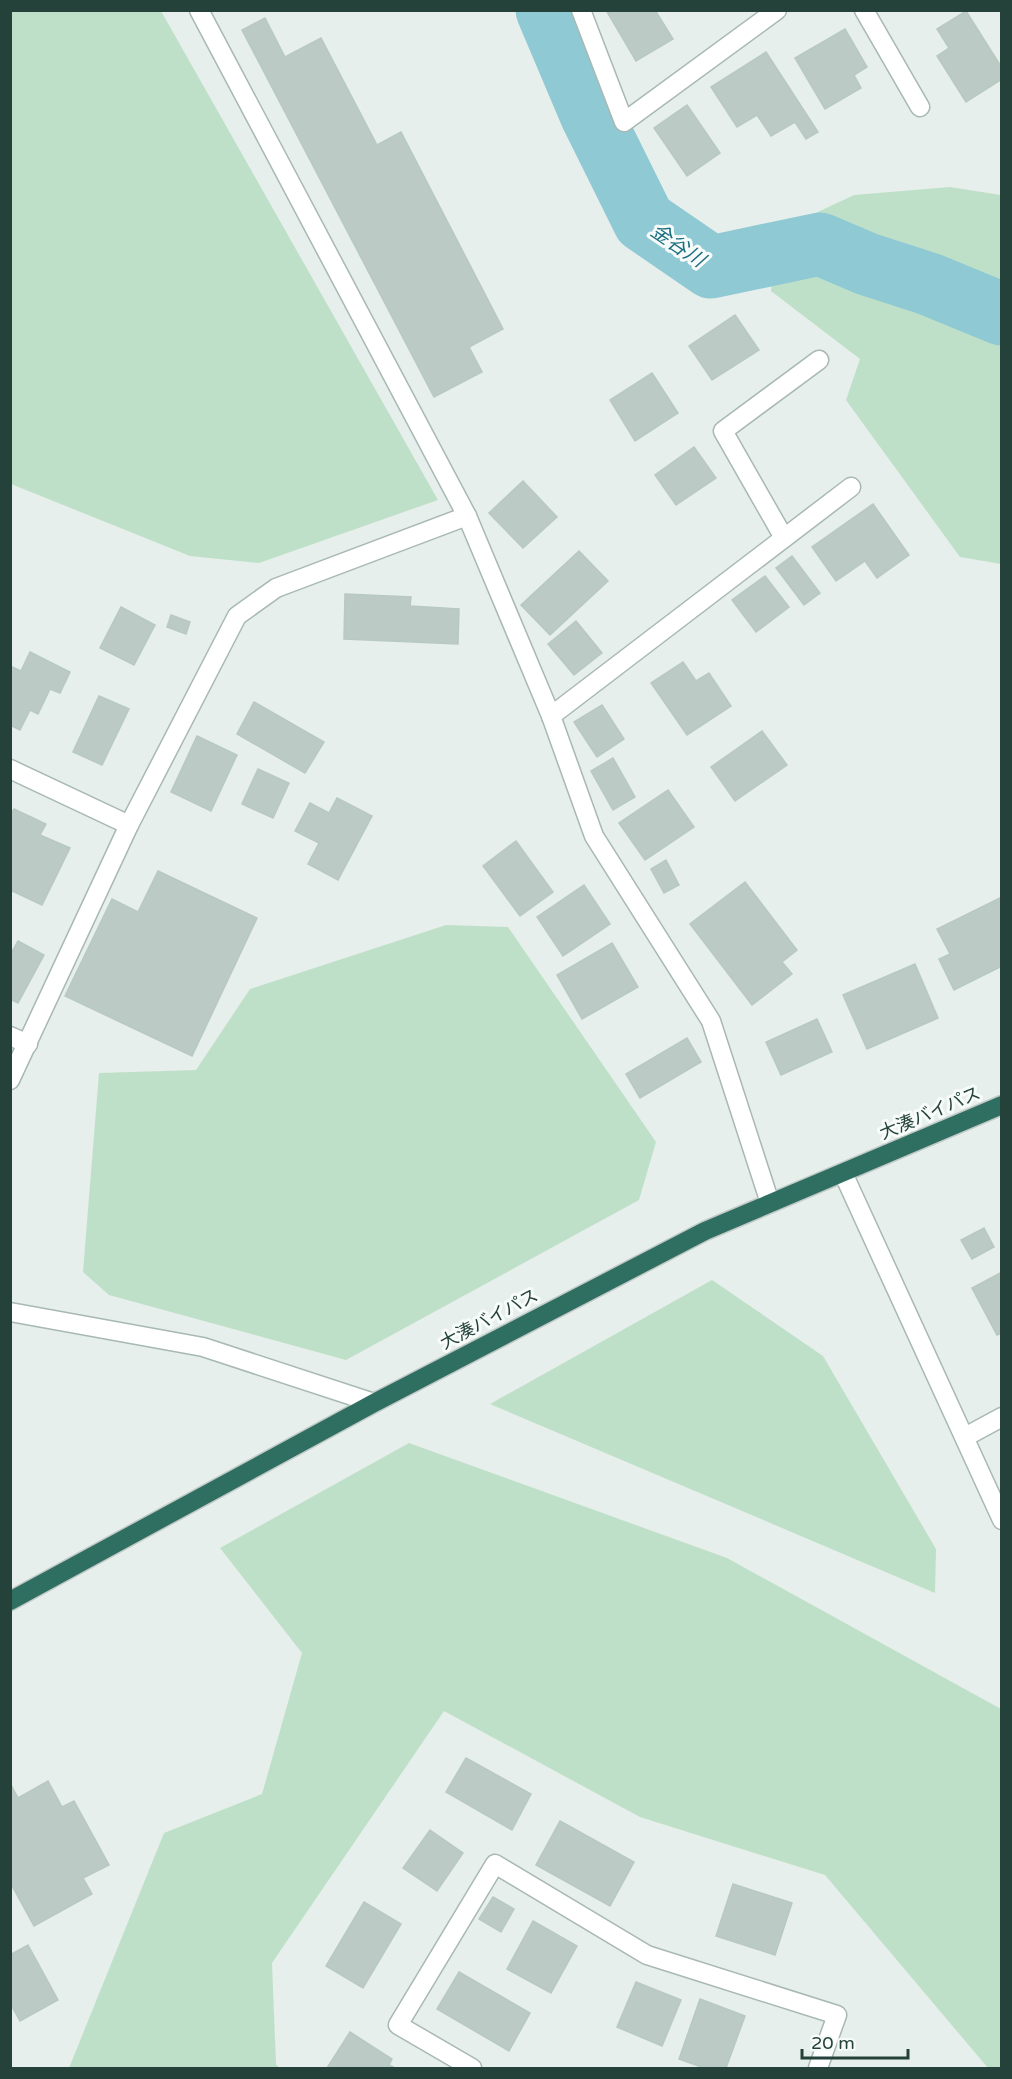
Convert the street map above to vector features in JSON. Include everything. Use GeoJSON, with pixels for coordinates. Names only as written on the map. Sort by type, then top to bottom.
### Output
{"type":"FeatureCollection","features":[{"type":"Feature","properties":{"kind":"highway","name":"大湊バイパス"},"geometry":{"type":"LineString","coordinates":[[10,1601],[374,1403],[705,1230],[1002,1105]]}},
{"type":"Feature","properties":{"kind":"street"},"geometry":{"type":"LineString","coordinates":[[199,10],[467,516],[551,716],[594,836],[711,1021],[770,1203]]}},
{"type":"Feature","properties":{"kind":"street"},"geometry":{"type":"LineString","coordinates":[[581,10],[624,122],[777,10]]}},
{"type":"Feature","properties":{"kind":"street"},"geometry":{"type":"LineString","coordinates":[[864,10],[920,107]]}},
{"type":"Feature","properties":{"kind":"street"},"geometry":{"type":"LineString","coordinates":[[784,538],[723,431],[819,360]]}},
{"type":"Feature","properties":{"kind":"street"},"geometry":{"type":"LineString","coordinates":[[551,716],[851,487]]}},
{"type":"Feature","properties":{"kind":"street"},"geometry":{"type":"LineString","coordinates":[[10,1080],[129,825],[237,616],[276,588],[467,516]]}},
{"type":"Feature","properties":{"kind":"street"},"geometry":{"type":"LineString","coordinates":[[10,769],[129,825]]}},
{"type":"Feature","properties":{"kind":"street"},"geometry":{"type":"LineString","coordinates":[[10,1036],[28,1044]]}},
{"type":"Feature","properties":{"kind":"street"},"geometry":{"type":"LineString","coordinates":[[843,1173],[1002,1520]]}},
{"type":"Feature","properties":{"kind":"street"},"geometry":{"type":"LineString","coordinates":[[10,1312],[203,1347],[374,1403]]}},
{"type":"Feature","properties":{"kind":"street"},"geometry":{"type":"LineString","coordinates":[[965,1437],[1002,1417]]}},
{"type":"Feature","properties":{"kind":"street"},"geometry":{"type":"LineString","coordinates":[[472,2068],[398,2025],[495,1864],[647,1954],[837,2015],[818,2068]]}},
{"type":"Feature","properties":{"kind":"green space"},"geometry":{"type":"Polygon","coordinates":[[[10,11],[161,11],[438,500],[259,563],[190,556],[11,484],[10,11]]]}},
{"type":"Feature","properties":{"kind":"green space"},"geometry":{"type":"Polygon","coordinates":[[[950,187],[1001,195],[1001,564],[960,557],[846,400],[860,359],[771,291],[775,232],[854,195],[950,187]]]}},
{"type":"Feature","properties":{"kind":"green space"},"geometry":{"type":"Polygon","coordinates":[[[446,925],[508,927],[656,1142],[639,1200],[346,1360],[109,1295],[83,1272],[99,1073],[196,1070],[250,989],[446,925]]]}},
{"type":"Feature","properties":{"kind":"green space"},"geometry":{"type":"Polygon","coordinates":[[[712,1280],[823,1356],[936,1549],[935,1593],[490,1404],[712,1280]]]}},
{"type":"Feature","properties":{"kind":"green space"},"geometry":{"type":"Polygon","coordinates":[[[409,1443],[727,1558],[1001,1709],[1001,2068],[988,2068],[825,1875],[640,1817],[444,1711],[272,1963],[276,2064],[279,2068],[69,2068],[164,1833],[262,1794],[302,1653],[220,1548],[409,1443]]]}},
{"type":"Feature","properties":{"kind":"building"},"geometry":{"type":"Polygon","coordinates":[[[606,10],[655,10],[673,39],[636,61],[606,10]]]}},
{"type":"Feature","properties":{"kind":"building"},"geometry":{"type":"Polygon","coordinates":[[[966,11],[1002,68],[1002,79],[966,102],[937,56],[949,48],[937,29],[966,11]]]}},
{"type":"Feature","properties":{"kind":"building"},"geometry":{"type":"Polygon","coordinates":[[[265,18],[285,57],[321,38],[377,145],[401,132],[503,329],[469,347],[482,372],[434,397],[242,30],[265,18]]]}},
{"type":"Feature","properties":{"kind":"building"},"geometry":{"type":"Polygon","coordinates":[[[845,29],[867,67],[854,75],[861,88],[825,109],[795,58],[845,29]]]}},
{"type":"Feature","properties":{"kind":"building"},"geometry":{"type":"Polygon","coordinates":[[[766,52],[818,132],[806,139],[795,122],[771,136],[757,115],[737,127],[711,87],[766,52]]]}},
{"type":"Feature","properties":{"kind":"building"},"geometry":{"type":"Polygon","coordinates":[[[687,105],[720,153],[687,176],[654,128],[687,105]]]}},
{"type":"Feature","properties":{"kind":"building"},"geometry":{"type":"Polygon","coordinates":[[[735,315],[759,350],[712,380],[689,346],[735,315]]]}},
{"type":"Feature","properties":{"kind":"building"},"geometry":{"type":"Polygon","coordinates":[[[652,373],[678,413],[635,441],[610,400],[652,373]]]}},
{"type":"Feature","properties":{"kind":"building"},"geometry":{"type":"Polygon","coordinates":[[[694,447],[716,478],[676,505],[655,475],[694,447]]]}},
{"type":"Feature","properties":{"kind":"building"},"geometry":{"type":"Polygon","coordinates":[[[523,481],[557,517],[523,548],[489,513],[523,481]]]}},
{"type":"Feature","properties":{"kind":"building"},"geometry":{"type":"Polygon","coordinates":[[[873,504],[909,555],[877,578],[865,561],[836,581],[812,547],[873,504]]]}},
{"type":"Feature","properties":{"kind":"building"},"geometry":{"type":"Polygon","coordinates":[[[579,551],[608,581],[550,635],[521,605],[579,551]]]}},
{"type":"Feature","properties":{"kind":"building"},"geometry":{"type":"Polygon","coordinates":[[[792,556],[820,593],[804,605],[776,568],[792,556]]]}},
{"type":"Feature","properties":{"kind":"building"},"geometry":{"type":"Polygon","coordinates":[[[765,576],[789,607],[756,632],[732,600],[765,576]]]}},
{"type":"Feature","properties":{"kind":"building"},"geometry":{"type":"Polygon","coordinates":[[[345,594],[411,597],[410,606],[459,609],[458,644],[344,639],[345,594]]]}},
{"type":"Feature","properties":{"kind":"building"},"geometry":{"type":"Polygon","coordinates":[[[121,607],[155,625],[134,665],[100,648],[121,607]]]}},
{"type":"Feature","properties":{"kind":"building"},"geometry":{"type":"Polygon","coordinates":[[[171,615],[190,622],[186,634],[167,627],[171,615]]]}},
{"type":"Feature","properties":{"kind":"building"},"geometry":{"type":"Polygon","coordinates":[[[576,621],[602,653],[574,675],[548,644],[576,621]]]}},
{"type":"Feature","properties":{"kind":"building"},"geometry":{"type":"Polygon","coordinates":[[[30,652],[70,672],[60,693],[50,689],[38,714],[30,710],[20,730],[10,725],[10,666],[21,671],[30,652]]]}},
{"type":"Feature","properties":{"kind":"building"},"geometry":{"type":"Polygon","coordinates":[[[683,662],[696,681],[709,673],[731,706],[687,735],[651,683],[683,662]]]}},
{"type":"Feature","properties":{"kind":"building"},"geometry":{"type":"Polygon","coordinates":[[[99,696],[129,709],[102,765],[73,752],[99,696]]]}},
{"type":"Feature","properties":{"kind":"building"},"geometry":{"type":"Polygon","coordinates":[[[254,702],[324,742],[305,773],[237,734],[254,702]]]}},
{"type":"Feature","properties":{"kind":"building"},"geometry":{"type":"Polygon","coordinates":[[[602,705],[624,739],[597,757],[574,722],[602,705]]]}},
{"type":"Feature","properties":{"kind":"building"},"geometry":{"type":"Polygon","coordinates":[[[762,731],[787,765],[735,801],[711,767],[762,731]]]}},
{"type":"Feature","properties":{"kind":"building"},"geometry":{"type":"Polygon","coordinates":[[[197,736],[237,755],[211,811],[171,792],[197,736]]]}},
{"type":"Feature","properties":{"kind":"building"},"geometry":{"type":"Polygon","coordinates":[[[613,758],[635,797],[613,810],[591,771],[613,758]]]}},
{"type":"Feature","properties":{"kind":"building"},"geometry":{"type":"Polygon","coordinates":[[[258,769],[289,783],[273,818],[242,804],[258,769]]]}},
{"type":"Feature","properties":{"kind":"building"},"geometry":{"type":"Polygon","coordinates":[[[668,790],[694,827],[645,860],[619,823],[668,790]]]}},
{"type":"Feature","properties":{"kind":"building"},"geometry":{"type":"Polygon","coordinates":[[[337,798],[372,816],[338,880],[308,864],[319,843],[295,831],[310,803],[329,813],[337,798]]]}},
{"type":"Feature","properties":{"kind":"building"},"geometry":{"type":"Polygon","coordinates":[[[14,809],[46,824],[40,835],[70,848],[42,905],[10,890],[10,816],[14,809]]]}},
{"type":"Feature","properties":{"kind":"building"},"geometry":{"type":"Polygon","coordinates":[[[516,841],[553,892],[520,916],[483,866],[516,841]]]}},
{"type":"Feature","properties":{"kind":"building"},"geometry":{"type":"Polygon","coordinates":[[[666,860],[679,885],[664,893],[651,869],[666,860]]]}},
{"type":"Feature","properties":{"kind":"building"},"geometry":{"type":"Polygon","coordinates":[[[158,871],[257,918],[192,1056],[65,996],[112,899],[138,912],[158,871]]]}},
{"type":"Feature","properties":{"kind":"building"},"geometry":{"type":"Polygon","coordinates":[[[745,882],[797,950],[782,962],[792,974],[752,1005],[690,924],[745,882]]]}},
{"type":"Feature","properties":{"kind":"building"},"geometry":{"type":"Polygon","coordinates":[[[584,885],[610,924],[563,956],[537,917],[584,885]]]}},
{"type":"Feature","properties":{"kind":"building"},"geometry":{"type":"Polygon","coordinates":[[[1002,897],[1002,966],[954,990],[939,959],[950,954],[937,929],[1002,897]]]}},
{"type":"Feature","properties":{"kind":"building"},"geometry":{"type":"Polygon","coordinates":[[[18,941],[44,955],[18,1003],[10,999],[10,955],[18,941]]]}},
{"type":"Feature","properties":{"kind":"building"},"geometry":{"type":"Polygon","coordinates":[[[612,943],[638,987],[582,1019],[557,975],[612,943]]]}},
{"type":"Feature","properties":{"kind":"building"},"geometry":{"type":"Polygon","coordinates":[[[915,964],[938,1018],[867,1049],[843,995],[915,964]]]}},
{"type":"Feature","properties":{"kind":"building"},"geometry":{"type":"Polygon","coordinates":[[[817,1019],[832,1052],[781,1075],[766,1042],[817,1019]]]}},
{"type":"Feature","properties":{"kind":"building"},"geometry":{"type":"Polygon","coordinates":[[[687,1038],[701,1062],[640,1098],[626,1074],[687,1038]]]}},
{"type":"Feature","properties":{"kind":"building"},"geometry":{"type":"Polygon","coordinates":[[[984,1228],[994,1247],[972,1259],[961,1240],[984,1228]]]}},
{"type":"Feature","properties":{"kind":"building"},"geometry":{"type":"Polygon","coordinates":[[[1002,1272],[1002,1333],[997,1335],[972,1288],[1002,1272]]]}},
{"type":"Feature","properties":{"kind":"building"},"geometry":{"type":"Polygon","coordinates":[[[466,1758],[531,1794],[512,1830],[446,1792],[466,1758]]]}},
{"type":"Feature","properties":{"kind":"building"},"geometry":{"type":"Polygon","coordinates":[[[48,1781],[62,1807],[74,1801],[109,1865],[83,1878],[92,1894],[34,1926],[10,1882],[10,1783],[18,1798],[48,1781]]]}},
{"type":"Feature","properties":{"kind":"building"},"geometry":{"type":"Polygon","coordinates":[[[560,1821],[634,1862],[610,1906],[536,1865],[560,1821]]]}},
{"type":"Feature","properties":{"kind":"building"},"geometry":{"type":"Polygon","coordinates":[[[430,1830],[463,1853],[437,1891],[403,1868],[430,1830]]]}},
{"type":"Feature","properties":{"kind":"building"},"geometry":{"type":"Polygon","coordinates":[[[733,1884],[792,1903],[775,1955],[716,1936],[733,1884]]]}},
{"type":"Feature","properties":{"kind":"building"},"geometry":{"type":"Polygon","coordinates":[[[493,1897],[514,1909],[501,1932],[479,1919],[493,1897]]]}},
{"type":"Feature","properties":{"kind":"building"},"geometry":{"type":"Polygon","coordinates":[[[364,1902],[401,1924],[363,1988],[326,1966],[364,1902]]]}},
{"type":"Feature","properties":{"kind":"building"},"geometry":{"type":"Polygon","coordinates":[[[533,1921],[577,1946],[551,1993],[507,1969],[533,1921]]]}},
{"type":"Feature","properties":{"kind":"building"},"geometry":{"type":"Polygon","coordinates":[[[28,1945],[58,2000],[20,2021],[10,2003],[10,1955],[28,1945]]]}},
{"type":"Feature","properties":{"kind":"building"},"geometry":{"type":"Polygon","coordinates":[[[459,1972],[530,2013],[509,2051],[437,2009],[459,1972]]]}},
{"type":"Feature","properties":{"kind":"building"},"geometry":{"type":"Polygon","coordinates":[[[636,1982],[681,2000],[662,2046],[617,2027],[636,1982]]]}},
{"type":"Feature","properties":{"kind":"building"},"geometry":{"type":"Polygon","coordinates":[[[700,1999],[745,2016],[726,2068],[704,2068],[679,2059],[700,1999]]]}},
{"type":"Feature","properties":{"kind":"building"},"geometry":{"type":"Polygon","coordinates":[[[350,2032],[392,2059],[389,2065],[395,2068],[327,2068],[350,2032]]]}},
{"type":"Feature","properties":{"kind":"waterway","name":"金谷川"},"geometry":{"type":"LineString","coordinates":[[547,10],[591,114],[644,221],[711,267],[820,244],[1002,314]]}}]}
